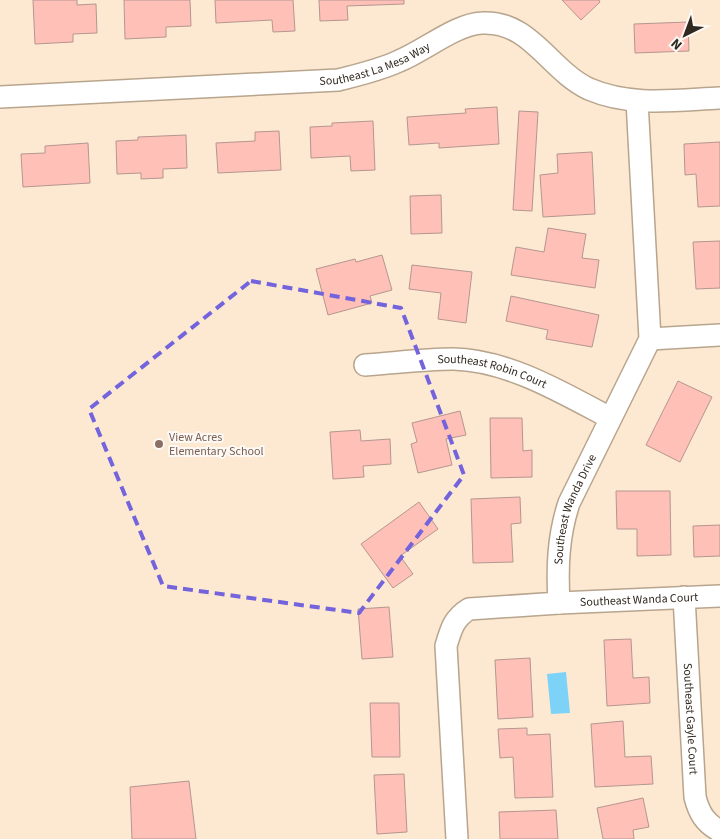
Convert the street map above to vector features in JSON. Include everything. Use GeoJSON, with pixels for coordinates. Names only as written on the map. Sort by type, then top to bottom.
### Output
{"type":"FeatureCollection","features":[{"type":"Feature","properties":{"kind":"street","name":"Southeast La Mesa Way"},"geometry":{"type":"LineString","coordinates":[[0,97],[338,80],[371,72],[399,62],[465,27],[482,23],[504,26],[526,36],[564,71],[587,88],[611,98],[637,102],[720,98]]}},
{"type":"Feature","properties":{"kind":"street","name":"Southeast Wanda Drive"},"geometry":{"type":"LineString","coordinates":[[559,603],[557,571],[562,524],[573,495],[650,339],[637,102]]}},
{"type":"Feature","properties":{"kind":"street"},"geometry":{"type":"LineString","coordinates":[[650,339],[720,335]]}},
{"type":"Feature","properties":{"kind":"street","name":"Southeast Robin Court"},"geometry":{"type":"LineString","coordinates":[[366,365],[454,359],[491,366],[536,380],[610,418]]}},
{"type":"Feature","properties":{"kind":"street","name":"Southeast Wanda Court"},"geometry":{"type":"LineString","coordinates":[[559,603],[720,596]]}},
{"type":"Feature","properties":{"kind":"street","name":"Southeast Gayle Court"},"geometry":{"type":"LineString","coordinates":[[684,597],[695,797],[699,812],[707,822],[720,831]]}},
{"type":"Feature","properties":{"kind":"street"},"geometry":{"type":"LineString","coordinates":[[457,839],[446,646],[451,627],[459,616],[469,609],[559,603]]}},
{"type":"Feature","properties":{"kind":"highlighted area"},"geometry":{"type":"Polygon","coordinates":[[[251,281],[401,308],[464,475],[359,613],[163,586],[89,409],[251,281]]]}},
{"type":"Feature","properties":{"kind":"water"},"geometry":{"type":"Polygon","coordinates":[[[566,672],[570,713],[551,714],[547,674],[566,672]]]}},
{"type":"Feature","properties":{"kind":"building"},"geometry":{"type":"Polygon","coordinates":[[[33,0],[77,0],[77,5],[96,4],[97,33],[73,34],[73,42],[35,44],[33,0]]]}},
{"type":"Feature","properties":{"kind":"building"},"geometry":{"type":"Polygon","coordinates":[[[124,0],[190,0],[191,26],[166,27],[166,37],[125,39],[124,0]]]}},
{"type":"Feature","properties":{"kind":"building"},"geometry":{"type":"Polygon","coordinates":[[[215,0],[293,0],[295,31],[273,32],[272,20],[216,23],[215,0]]]}},
{"type":"Feature","properties":{"kind":"building"},"geometry":{"type":"Polygon","coordinates":[[[319,0],[404,0],[404,4],[347,6],[348,20],[320,21],[319,0]]]}},
{"type":"Feature","properties":{"kind":"building"},"geometry":{"type":"Polygon","coordinates":[[[562,0],[599,0],[600,2],[581,20],[562,0]]]}},
{"type":"Feature","properties":{"kind":"building"},"geometry":{"type":"Polygon","coordinates":[[[688,22],[689,51],[635,53],[634,24],[688,22]]]}},
{"type":"Feature","properties":{"kind":"building"},"geometry":{"type":"Polygon","coordinates":[[[497,107],[499,144],[439,148],[439,143],[409,145],[407,117],[466,113],[465,109],[497,107]]]}},
{"type":"Feature","properties":{"kind":"building"},"geometry":{"type":"Polygon","coordinates":[[[519,111],[538,112],[532,211],[513,210],[519,111]]]}},
{"type":"Feature","properties":{"kind":"building"},"geometry":{"type":"Polygon","coordinates":[[[373,121],[375,170],[351,171],[350,156],[311,158],[310,127],[332,126],[332,123],[373,121]]]}},
{"type":"Feature","properties":{"kind":"building"},"geometry":{"type":"Polygon","coordinates":[[[279,131],[281,170],[218,173],[216,143],[255,141],[255,132],[279,131]]]}},
{"type":"Feature","properties":{"kind":"building"},"geometry":{"type":"Polygon","coordinates":[[[186,135],[187,168],[163,169],[163,178],[141,179],[141,173],[117,174],[116,141],[138,140],[138,137],[186,135]]]}},
{"type":"Feature","properties":{"kind":"building"},"geometry":{"type":"Polygon","coordinates":[[[720,142],[720,206],[698,207],[696,174],[685,175],[684,144],[720,142]]]}},
{"type":"Feature","properties":{"kind":"building"},"geometry":{"type":"Polygon","coordinates":[[[88,143],[90,183],[23,187],[21,154],[45,153],[45,146],[88,143]]]}},
{"type":"Feature","properties":{"kind":"building"},"geometry":{"type":"Polygon","coordinates":[[[592,152],[595,214],[543,217],[540,175],[558,173],[557,154],[592,152]]]}},
{"type":"Feature","properties":{"kind":"building"},"geometry":{"type":"Polygon","coordinates":[[[441,195],[442,233],[411,234],[410,196],[441,195]]]}},
{"type":"Feature","properties":{"kind":"building"},"geometry":{"type":"Polygon","coordinates":[[[548,228],[586,234],[582,258],[599,260],[595,288],[511,275],[516,247],[544,252],[548,228]]]}},
{"type":"Feature","properties":{"kind":"building"},"geometry":{"type":"Polygon","coordinates":[[[720,241],[720,288],[696,289],[693,242],[720,241]]]}},
{"type":"Feature","properties":{"kind":"building"},"geometry":{"type":"Polygon","coordinates":[[[382,255],[392,290],[370,296],[372,303],[328,315],[316,269],[355,259],[356,262],[382,255]]]}},
{"type":"Feature","properties":{"kind":"building"},"geometry":{"type":"Polygon","coordinates":[[[412,265],[472,272],[466,323],[438,319],[441,293],[409,289],[412,265]]]}},
{"type":"Feature","properties":{"kind":"building"},"geometry":{"type":"Polygon","coordinates":[[[511,296],[599,315],[592,347],[546,339],[548,330],[506,321],[511,296]]]}},
{"type":"Feature","properties":{"kind":"building"},"geometry":{"type":"Polygon","coordinates":[[[678,381],[712,397],[680,462],[646,445],[678,381]]]}},
{"type":"Feature","properties":{"kind":"building"},"geometry":{"type":"Polygon","coordinates":[[[460,411],[466,435],[446,439],[452,465],[418,473],[411,444],[417,442],[412,423],[460,411]]]}},
{"type":"Feature","properties":{"kind":"building"},"geometry":{"type":"Polygon","coordinates":[[[490,418],[522,418],[523,451],[532,450],[532,477],[491,478],[490,418]]]}},
{"type":"Feature","properties":{"kind":"building"},"geometry":{"type":"Polygon","coordinates":[[[360,430],[361,441],[390,439],[391,464],[363,466],[364,477],[333,479],[330,432],[360,430]]]}},
{"type":"Feature","properties":{"kind":"building"},"geometry":{"type":"Polygon","coordinates":[[[616,491],[670,491],[671,555],[637,556],[637,529],[617,529],[616,491]]]}},
{"type":"Feature","properties":{"kind":"building"},"geometry":{"type":"Polygon","coordinates":[[[520,497],[521,523],[511,524],[513,562],[473,563],[471,499],[520,497]]]}},
{"type":"Feature","properties":{"kind":"building"},"geometry":{"type":"Polygon","coordinates":[[[419,502],[438,529],[400,556],[413,574],[393,588],[361,544],[419,502]]]}},
{"type":"Feature","properties":{"kind":"building"},"geometry":{"type":"Polygon","coordinates":[[[720,525],[720,556],[694,557],[693,526],[720,525]]]}},
{"type":"Feature","properties":{"kind":"building"},"geometry":{"type":"Polygon","coordinates":[[[389,607],[393,657],[362,659],[358,609],[389,607]]]}},
{"type":"Feature","properties":{"kind":"building"},"geometry":{"type":"Polygon","coordinates":[[[631,639],[633,678],[649,677],[650,703],[607,706],[604,640],[631,639]]]}},
{"type":"Feature","properties":{"kind":"building"},"geometry":{"type":"Polygon","coordinates":[[[530,658],[533,717],[498,719],[495,660],[530,658]]]}},
{"type":"Feature","properties":{"kind":"building"},"geometry":{"type":"Polygon","coordinates":[[[370,703],[399,703],[400,757],[372,757],[370,703]]]}},
{"type":"Feature","properties":{"kind":"building"},"geometry":{"type":"Polygon","coordinates":[[[623,721],[625,757],[651,756],[653,784],[595,787],[591,724],[623,721]]]}},
{"type":"Feature","properties":{"kind":"building"},"geometry":{"type":"Polygon","coordinates":[[[527,728],[527,735],[550,734],[553,797],[515,798],[513,757],[500,758],[498,729],[527,728]]]}},
{"type":"Feature","properties":{"kind":"building"},"geometry":{"type":"Polygon","coordinates":[[[404,774],[407,832],[377,834],[374,775],[404,774]]]}},
{"type":"Feature","properties":{"kind":"building"},"geometry":{"type":"Polygon","coordinates":[[[189,781],[196,839],[132,839],[130,787],[189,781]]]}},
{"type":"Feature","properties":{"kind":"building"},"geometry":{"type":"Polygon","coordinates":[[[643,798],[649,827],[633,830],[634,839],[603,839],[597,808],[643,798]]]}},
{"type":"Feature","properties":{"kind":"building"},"geometry":{"type":"Polygon","coordinates":[[[556,810],[558,839],[500,839],[499,812],[556,810]]]}},
{"type":"Feature","properties":{"kind":"place","name":"View Acres Elementary School"},"geometry":{"type":"Point","coordinates":[159,444]}}]}
